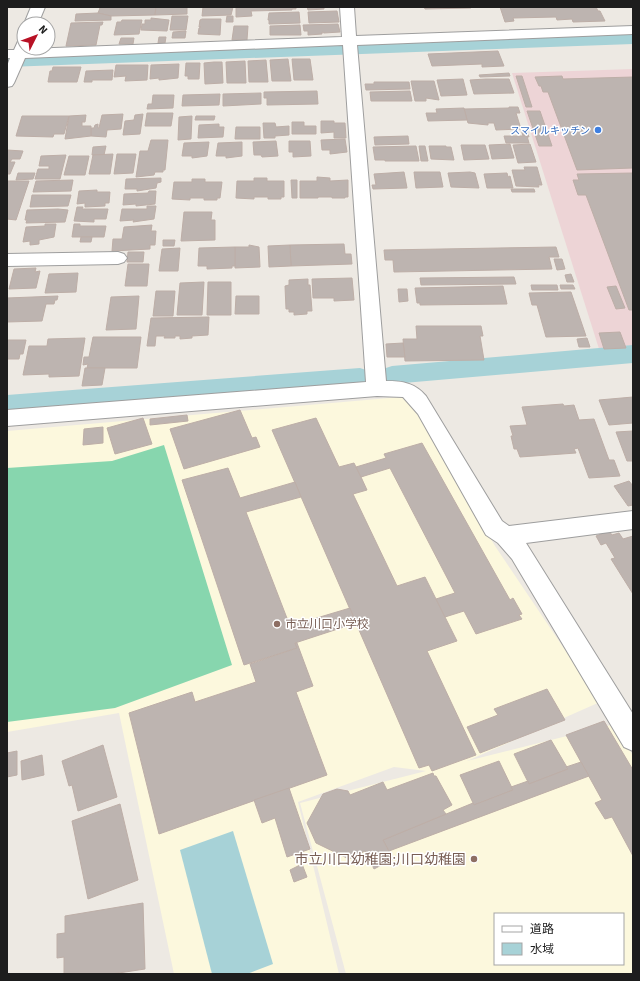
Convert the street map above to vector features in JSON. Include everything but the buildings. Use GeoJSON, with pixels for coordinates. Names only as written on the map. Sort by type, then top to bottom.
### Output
{"type":"FeatureCollection","features":[{"type":"Feature","properties":{"kind":"street"},"geometry":{"type":"LineString","coordinates":[[347,7],[377,389]]}},
{"type":"Feature","properties":{"kind":"street"},"geometry":{"type":"LineString","coordinates":[[56,53],[350,46],[633,30]]}},
{"type":"Feature","properties":{"kind":"street"},"geometry":{"type":"LineString","coordinates":[[7,83],[16,54]]}},
{"type":"Feature","properties":{"kind":"street"},"geometry":{"type":"LineString","coordinates":[[7,260],[118,258]]}},
{"type":"Feature","properties":{"kind":"street"},"geometry":{"type":"LineString","coordinates":[[7,418],[377,389],[407,389],[413,393],[425,409],[494,528],[506,536],[520,552],[633,738]]}},
{"type":"Feature","properties":{"kind":"street"},"geometry":{"type":"LineString","coordinates":[[506,536],[633,520]]}},
{"type":"Feature","properties":{"kind":"shaded area"},"geometry":{"type":"Polygon","coordinates":[[[633,69],[633,348],[600,352],[512,73],[633,69]]]}},
{"type":"Feature","properties":{"kind":"shaded area","name":"市立川口小学校"},"geometry":{"type":"Polygon","coordinates":[[[401,397],[417,411],[495,546],[600,702],[467,761],[615,724],[633,756],[633,974],[346,974],[300,803],[426,771],[394,767],[298,802],[339,974],[174,974],[119,713],[7,732],[7,431],[401,397]]]}},
{"type":"Feature","properties":{"kind":"green space"},"geometry":{"type":"Polygon","coordinates":[[[164,445],[232,665],[115,708],[7,722],[7,468],[112,461],[164,445]]]}},
{"type":"Feature","properties":{"kind":"water"},"geometry":{"type":"Polygon","coordinates":[[[233,831],[273,964],[247,974],[212,974],[180,850],[233,831]]]}},
{"type":"Feature","properties":{"kind":"waterway"},"geometry":{"type":"LineString","coordinates":[[7,62],[633,39]]}},
{"type":"Feature","properties":{"kind":"waterway"},"geometry":{"type":"LineString","coordinates":[[392,375],[633,354]]}},
{"type":"Feature","properties":{"kind":"waterway"},"geometry":{"type":"LineString","coordinates":[[7,405],[360,377]]}},
{"type":"Feature","properties":{"kind":"place","name":"スマイルキッチン"},"geometry":{"type":"Point","coordinates":[598,130]}},
{"type":"Feature","properties":{"kind":"place","name":"市立川口小学校"},"geometry":{"type":"Point","coordinates":[277,624]}},
{"type":"Feature","properties":{"kind":"place","name":"市立川口幼稚園;川口幼稚園"},"geometry":{"type":"Point","coordinates":[474,859]}}]}
